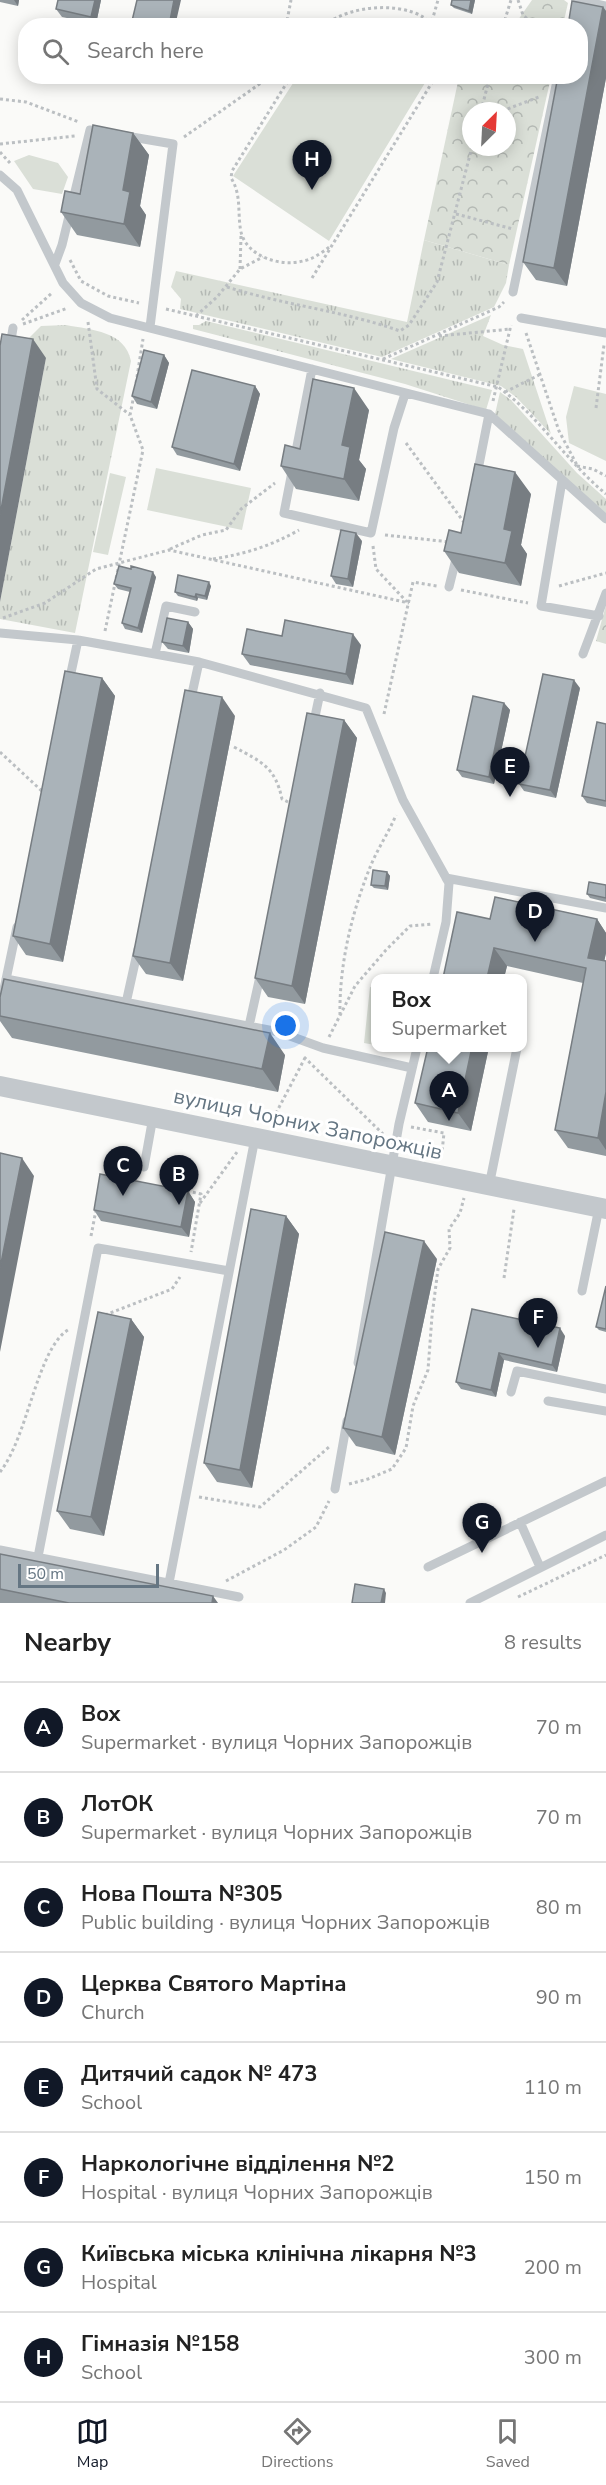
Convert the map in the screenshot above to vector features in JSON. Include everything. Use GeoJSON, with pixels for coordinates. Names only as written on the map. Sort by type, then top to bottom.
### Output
{"type":"FeatureCollection","features":[{"type":"Feature","properties":{"kind":"street","name":"вулиця Чорних Запорожців"},"geometry":{"type":"LineString","coordinates":[[0,1086],[153,1117],[248,1142],[392,1166],[603,1209]]}},
{"type":"Feature","properties":{"kind":"lane"},"geometry":{"type":"LineString","coordinates":[[574,3],[606,6]]}},
{"type":"Feature","properties":{"kind":"lane"},"geometry":{"type":"LineString","coordinates":[[513,292],[556,84]]}},
{"type":"Feature","properties":{"kind":"lane"},"geometry":{"type":"LineString","coordinates":[[55,264],[62,245],[89,132],[110,133]]}},
{"type":"Feature","properties":{"kind":"lane"},"geometry":{"type":"LineString","coordinates":[[121,135],[173,144],[148,326]]}},
{"type":"Feature","properties":{"kind":"lane"},"geometry":{"type":"LineString","coordinates":[[0,175],[17,190],[63,283],[81,303],[110,318],[489,414],[606,519]]}},
{"type":"Feature","properties":{"kind":"lane"},"geometry":{"type":"LineString","coordinates":[[521,318],[606,333]]}},
{"type":"Feature","properties":{"kind":"lane"},"geometry":{"type":"LineString","coordinates":[[8,356],[13,328]]}},
{"type":"Feature","properties":{"kind":"lane"},"geometry":{"type":"LineString","coordinates":[[312,369],[284,513],[371,533],[394,428],[405,394]]}},
{"type":"Feature","properties":{"kind":"lane"},"geometry":{"type":"LineString","coordinates":[[476,481],[489,414]]}},
{"type":"Feature","properties":{"kind":"lane"},"geometry":{"type":"LineString","coordinates":[[562,481],[541,606],[599,616]]}},
{"type":"Feature","properties":{"kind":"lane"},"geometry":{"type":"LineString","coordinates":[[449,587],[460,543],[467,526]]}},
{"type":"Feature","properties":{"kind":"lane"},"geometry":{"type":"LineString","coordinates":[[583,654],[606,593]]}},
{"type":"Feature","properties":{"kind":"lane"},"geometry":{"type":"LineString","coordinates":[[155,654],[166,606],[195,612]]}},
{"type":"Feature","properties":{"kind":"lane"},"geometry":{"type":"LineString","coordinates":[[0,633],[78,640],[199,662],[320,693],[366,708],[403,800],[449,883],[446,922],[434,974]]}},
{"type":"Feature","properties":{"kind":"lane"},"geometry":{"type":"LineString","coordinates":[[66,698],[78,640]]}},
{"type":"Feature","properties":{"kind":"lane"},"geometry":{"type":"LineString","coordinates":[[187,718],[199,662]]}},
{"type":"Feature","properties":{"kind":"lane"},"geometry":{"type":"LineString","coordinates":[[310,740],[320,693]]}},
{"type":"Feature","properties":{"kind":"lane"},"geometry":{"type":"LineString","coordinates":[[446,878],[606,908]]}},
{"type":"Feature","properties":{"kind":"lane"},"geometry":{"type":"LineString","coordinates":[[0,1008],[20,913]]}},
{"type":"Feature","properties":{"kind":"lane"},"geometry":{"type":"LineString","coordinates":[[126,1002],[139,942]]}},
{"type":"Feature","properties":{"kind":"lane"},"geometry":{"type":"LineString","coordinates":[[249,1026],[262,965]]}},
{"type":"Feature","properties":{"kind":"lane"},"geometry":{"type":"LineString","coordinates":[[6,979],[279,1032],[323,1048],[412,1068]]}},
{"type":"Feature","properties":{"kind":"lane"},"geometry":{"type":"LineString","coordinates":[[355,1375],[399,1124],[416,1052]]}},
{"type":"Feature","properties":{"kind":"lane"},"geometry":{"type":"LineString","coordinates":[[489,1186],[516,1052]]}},
{"type":"Feature","properties":{"kind":"lane"},"geometry":{"type":"LineString","coordinates":[[144,1167],[153,1117]]}},
{"type":"Feature","properties":{"kind":"lane"},"geometry":{"type":"LineString","coordinates":[[169,1583],[229,1271],[248,1142]]}},
{"type":"Feature","properties":{"kind":"lane"},"geometry":{"type":"LineString","coordinates":[[582,1291],[603,1209]]}},
{"type":"Feature","properties":{"kind":"lane"},"geometry":{"type":"LineString","coordinates":[[38,1557],[98,1248],[229,1271]]}},
{"type":"Feature","properties":{"kind":"lane"},"geometry":{"type":"LineString","coordinates":[[511,1392],[517,1371],[606,1389]]}},
{"type":"Feature","properties":{"kind":"lane"},"geometry":{"type":"LineString","coordinates":[[548,1401],[606,1411]]}},
{"type":"Feature","properties":{"kind":"lane"},"geometry":{"type":"LineString","coordinates":[[335,1488],[349,1410]]}},
{"type":"Feature","properties":{"kind":"lane"},"geometry":{"type":"LineString","coordinates":[[428,1567],[606,1481]]}},
{"type":"Feature","properties":{"kind":"lane"},"geometry":{"type":"LineString","coordinates":[[520,1522],[540,1568]]}},
{"type":"Feature","properties":{"kind":"lane"},"geometry":{"type":"LineString","coordinates":[[470,1603],[606,1534]]}},
{"type":"Feature","properties":{"kind":"lane"},"geometry":{"type":"LineString","coordinates":[[0,1550],[239,1597]]}},
{"type":"Feature","properties":{"kind":"path"},"geometry":{"type":"LineString","coordinates":[[288,18],[291,0]]}},
{"type":"Feature","properties":{"kind":"path"},"geometry":{"type":"LineString","coordinates":[[434,18],[438,0]]}},
{"type":"Feature","properties":{"kind":"path"},"geometry":{"type":"LineString","coordinates":[[505,18],[511,0]]}},
{"type":"Feature","properties":{"kind":"path"},"geometry":{"type":"LineString","coordinates":[[518,0],[526,18]]}},
{"type":"Feature","properties":{"kind":"path"},"geometry":{"type":"LineString","coordinates":[[333,18],[375,2]]}},
{"type":"Feature","properties":{"kind":"path"},"geometry":{"type":"LineString","coordinates":[[410,6],[428,18]]}},
{"type":"Feature","properties":{"kind":"path"},"geometry":{"type":"LineString","coordinates":[[173,144],[207,123],[260,84]]}},
{"type":"Feature","properties":{"kind":"path"},"geometry":{"type":"LineString","coordinates":[[240,269],[241,234],[237,188],[231,178],[232,171],[286,84]]}},
{"type":"Feature","properties":{"kind":"path"},"geometry":{"type":"LineString","coordinates":[[312,278],[431,84]]}},
{"type":"Feature","properties":{"kind":"path"},"geometry":{"type":"LineString","coordinates":[[483,102],[488,84]]}},
{"type":"Feature","properties":{"kind":"path"},"geometry":{"type":"LineString","coordinates":[[516,106],[555,91]]}},
{"type":"Feature","properties":{"kind":"path"},"geometry":{"type":"LineString","coordinates":[[0,99],[26,102],[77,120],[89,132]]}},
{"type":"Feature","properties":{"kind":"path"},"geometry":{"type":"LineString","coordinates":[[0,144],[45,140],[89,132]]}},
{"type":"Feature","properties":{"kind":"path"},"geometry":{"type":"LineString","coordinates":[[227,287],[263,298],[374,322],[400,331],[409,325],[437,282],[470,156]]}},
{"type":"Feature","properties":{"kind":"path"},"geometry":{"type":"LineString","coordinates":[[456,214],[525,233]]}},
{"type":"Feature","properties":{"kind":"path"},"geometry":{"type":"LineString","coordinates":[[241,234],[249,249],[262,257],[282,262],[303,261],[332,245]]}},
{"type":"Feature","properties":{"kind":"path"},"geometry":{"type":"LineString","coordinates":[[196,316],[227,287],[240,269],[262,257]]}},
{"type":"Feature","properties":{"kind":"path"},"geometry":{"type":"LineString","coordinates":[[13,328],[63,283]]}},
{"type":"Feature","properties":{"kind":"path"},"geometry":{"type":"LineString","coordinates":[[489,414],[498,387],[511,329],[516,302],[513,292]]}},
{"type":"Feature","properties":{"kind":"path"},"geometry":{"type":"LineString","coordinates":[[382,360],[500,307],[513,292]]}},
{"type":"Feature","properties":{"kind":"path"},"geometry":{"type":"LineString","coordinates":[[13,328],[81,303],[90,329],[97,389],[130,415],[143,450],[103,644]]}},
{"type":"Feature","properties":{"kind":"path"},"geometry":{"type":"LineString","coordinates":[[521,318],[560,431],[580,472]]}},
{"type":"Feature","properties":{"kind":"path"},"geometry":{"type":"LineString","coordinates":[[130,415],[148,326]]}},
{"type":"Feature","properties":{"kind":"path"},"geometry":{"type":"LineString","coordinates":[[434,337],[511,329]]}},
{"type":"Feature","properties":{"kind":"path"},"geometry":{"type":"LineString","coordinates":[[596,408],[606,333]]}},
{"type":"Feature","properties":{"kind":"path"},"geometry":{"type":"LineString","coordinates":[[504,392],[539,375]]}},
{"type":"Feature","properties":{"kind":"path"},"geometry":{"type":"LineString","coordinates":[[394,428],[467,526]]}},
{"type":"Feature","properties":{"kind":"path"},"geometry":{"type":"LineString","coordinates":[[0,619],[45,603],[96,569],[168,550],[202,535],[226,530],[241,509],[273,485],[292,466]]}},
{"type":"Feature","properties":{"kind":"path"},"geometry":{"type":"LineString","coordinates":[[577,466],[593,469],[606,476]]}},
{"type":"Feature","properties":{"kind":"path"},"geometry":{"type":"LineString","coordinates":[[211,559],[245,554],[274,544],[316,520]]}},
{"type":"Feature","properties":{"kind":"path"},"geometry":{"type":"LineString","coordinates":[[409,603],[376,569],[371,533],[460,543]]}},
{"type":"Feature","properties":{"kind":"path"},"geometry":{"type":"LineString","coordinates":[[168,550],[409,603]]}},
{"type":"Feature","properties":{"kind":"path"},"geometry":{"type":"LineString","coordinates":[[544,590],[606,573]]}},
{"type":"Feature","properties":{"kind":"path"},"geometry":{"type":"LineString","coordinates":[[378,738],[413,582],[541,606]]}},
{"type":"Feature","properties":{"kind":"path"},"geometry":{"type":"LineString","coordinates":[[234,747],[265,764],[278,781],[282,799],[296,806]]}},
{"type":"Feature","properties":{"kind":"path"},"geometry":{"type":"LineString","coordinates":[[0,752],[45,794]]}},
{"type":"Feature","properties":{"kind":"path"},"geometry":{"type":"LineString","coordinates":[[340,1016],[340,994],[349,934],[372,864],[403,800]]}},
{"type":"Feature","properties":{"kind":"path"},"geometry":{"type":"LineString","coordinates":[[323,1048],[355,986],[410,926],[446,922]]}},
{"type":"Feature","properties":{"kind":"path"},"geometry":{"type":"LineString","coordinates":[[274,1117],[304,1057],[391,1141]]}},
{"type":"Feature","properties":{"kind":"path"},"geometry":{"type":"LineString","coordinates":[[399,1124],[444,1133],[442,1152]]}},
{"type":"Feature","properties":{"kind":"path"},"geometry":{"type":"LineString","coordinates":[[199,1204],[248,1142]]}},
{"type":"Feature","properties":{"kind":"path"},"geometry":{"type":"LineString","coordinates":[[86,1316],[111,1314],[172,1289],[189,1264],[201,1194],[179,1190]]}},
{"type":"Feature","properties":{"kind":"path"},"geometry":{"type":"LineString","coordinates":[[210,1591],[242,1571],[284,1550],[316,1527],[335,1488],[369,1479],[392,1469],[406,1448],[413,1406],[428,1370],[438,1269],[450,1248],[449,1229],[460,1213],[466,1192]]}},
{"type":"Feature","properties":{"kind":"path"},"geometry":{"type":"LineString","coordinates":[[504,1278],[515,1202]]}},
{"type":"Feature","properties":{"kind":"path"},"geometry":{"type":"LineString","coordinates":[[97,1206],[89,1246],[98,1248]]}},
{"type":"Feature","properties":{"kind":"path"},"geometry":{"type":"LineString","coordinates":[[0,1472],[6,1465],[21,1434],[46,1359],[66,1330],[84,1327]]}},
{"type":"Feature","properties":{"kind":"path"},"geometry":{"type":"LineString","coordinates":[[186,1495],[260,1507],[345,1433]]}},
{"type":"Feature","properties":{"kind":"path"},"geometry":{"type":"LineString","coordinates":[[0,1463],[6,1465]]}},
{"type":"Feature","properties":{"kind":"path"},"geometry":{"type":"LineString","coordinates":[[514,1598],[606,1555]]}},
{"type":"Feature","properties":{"kind":"green space"},"geometry":{"type":"Polygon","coordinates":[[[532,0],[564,0],[568,3],[565,18],[519,18],[532,0]]]}},
{"type":"Feature","properties":{"kind":"green space"},"geometry":{"type":"Polygon","coordinates":[[[292,84],[424,84],[329,241],[233,176],[292,84]]]}},
{"type":"Feature","properties":{"kind":"green space"},"geometry":{"type":"Polygon","coordinates":[[[457,84],[549,84],[509,265],[424,240],[457,84]]]}},
{"type":"Feature","properties":{"kind":"green space"},"geometry":{"type":"Polygon","coordinates":[[[29,155],[58,163],[68,177],[62,194],[33,189],[14,161],[29,155]]]}},
{"type":"Feature","properties":{"kind":"green space"},"geometry":{"type":"Polygon","coordinates":[[[424,240],[509,265],[506,283],[494,307],[382,357],[180,309],[181,299],[171,287],[176,271],[407,322],[424,240]]]}},
{"type":"Feature","properties":{"kind":"green space"},"geometry":{"type":"Polygon","coordinates":[[[491,315],[483,336],[503,345],[523,349],[551,434],[516,397],[501,386],[391,359],[491,315]]]}},
{"type":"Feature","properties":{"kind":"green space"},"geometry":{"type":"Polygon","coordinates":[[[206,321],[492,390],[486,410],[405,384],[193,329],[193,325],[206,321]]]}},
{"type":"Feature","properties":{"kind":"green space"},"geometry":{"type":"Polygon","coordinates":[[[66,325],[96,331],[115,338],[128,351],[131,361],[75,633],[0,619],[0,602],[46,358],[15,352],[41,326],[66,325]]]}},
{"type":"Feature","properties":{"kind":"green space"},"geometry":{"type":"Polygon","coordinates":[[[574,386],[606,394],[606,461],[569,443],[566,417],[574,386]]]}},
{"type":"Feature","properties":{"kind":"green space"},"geometry":{"type":"Polygon","coordinates":[[[500,392],[511,400],[577,473],[606,499],[606,515],[495,414],[500,392]]]}},
{"type":"Feature","properties":{"kind":"green space"},"geometry":{"type":"Polygon","coordinates":[[[156,468],[251,488],[242,530],[147,510],[156,468]]]}},
{"type":"Feature","properties":{"kind":"green space"},"geometry":{"type":"Polygon","coordinates":[[[110,473],[126,477],[108,555],[93,552],[110,473]]]}},
{"type":"Feature","properties":{"kind":"green space"},"geometry":{"type":"Polygon","coordinates":[[[606,605],[606,644],[596,641],[606,605]]]}},
{"type":"Feature","properties":{"kind":"green space"},"geometry":{"type":"Polygon","coordinates":[[[370,987],[371,1044],[364,1043],[370,987]]]}},
{"type":"Feature","properties":{"kind":"building"},"geometry":{"type":"Polygon","coordinates":[[[58,0],[95,0],[91,17],[56,9],[58,0]]]}},
{"type":"Feature","properties":{"kind":"building"},"geometry":{"type":"Polygon","coordinates":[[[137,0],[174,0],[171,18],[133,18],[137,0]]]}},
{"type":"Feature","properties":{"kind":"building"},"geometry":{"type":"Polygon","coordinates":[[[452,0],[471,0],[469,11],[451,5],[452,0]]]}},
{"type":"Feature","properties":{"kind":"building"},"geometry":{"type":"Polygon","coordinates":[[[572,1],[603,7],[554,268],[523,262],[556,84],[588,84],[588,18],[569,18],[572,1]]]}},
{"type":"Feature","properties":{"kind":"building"},"geometry":{"type":"Polygon","coordinates":[[[93,125],[133,133],[123,190],[130,192],[124,224],[61,212],[65,191],[80,194],[93,125]]]}},
{"type":"Feature","properties":{"kind":"building"},"geometry":{"type":"Polygon","coordinates":[[[2,334],[33,339],[0,515],[0,346],[2,334]]]}},
{"type":"Feature","properties":{"kind":"building"},"geometry":{"type":"Polygon","coordinates":[[[144,350],[164,355],[151,402],[132,396],[144,350]]]}},
{"type":"Feature","properties":{"kind":"building"},"geometry":{"type":"Polygon","coordinates":[[[192,370],[255,386],[234,464],[172,447],[192,370]]]}},
{"type":"Feature","properties":{"kind":"building"},"geometry":{"type":"Polygon","coordinates":[[[313,379],[354,388],[342,445],[350,447],[344,479],[281,466],[285,445],[300,449],[313,379]]]}},
{"type":"Feature","properties":{"kind":"building"},"geometry":{"type":"Polygon","coordinates":[[[475,464],[515,472],[504,529],[512,531],[505,563],[444,551],[449,530],[461,533],[475,464]]]}},
{"type":"Feature","properties":{"kind":"building"},"geometry":{"type":"Polygon","coordinates":[[[341,530],[356,533],[348,579],[331,576],[341,530]]]}},
{"type":"Feature","properties":{"kind":"building"},"geometry":{"type":"Polygon","coordinates":[[[119,566],[131,569],[131,566],[153,572],[138,628],[122,623],[131,588],[114,584],[119,566]]]}},
{"type":"Feature","properties":{"kind":"building"},"geometry":{"type":"Polygon","coordinates":[[[178,575],[209,582],[205,596],[196,594],[195,597],[175,592],[178,575]]]}},
{"type":"Feature","properties":{"kind":"building"},"geometry":{"type":"Polygon","coordinates":[[[167,618],[188,622],[183,646],[162,642],[167,618]]]}},
{"type":"Feature","properties":{"kind":"building"},"geometry":{"type":"Polygon","coordinates":[[[285,620],[353,634],[346,674],[242,654],[247,629],[282,636],[285,620]]]}},
{"type":"Feature","properties":{"kind":"building"},"geometry":{"type":"Polygon","coordinates":[[[65,671],[102,678],[50,944],[13,936],[65,671]]]}},
{"type":"Feature","properties":{"kind":"building"},"geometry":{"type":"Polygon","coordinates":[[[543,674],[574,680],[550,790],[519,784],[543,674]]]}},
{"type":"Feature","properties":{"kind":"building"},"geometry":{"type":"Polygon","coordinates":[[[185,690],[222,697],[170,963],[133,956],[185,690]]]}},
{"type":"Feature","properties":{"kind":"building"},"geometry":{"type":"Polygon","coordinates":[[[473,696],[504,703],[489,777],[457,770],[473,696]]]}},
{"type":"Feature","properties":{"kind":"building"},"geometry":{"type":"Polygon","coordinates":[[[307,713],[344,720],[292,986],[255,978],[307,713]]]}},
{"type":"Feature","properties":{"kind":"building"},"geometry":{"type":"Polygon","coordinates":[[[597,722],[606,724],[606,801],[582,796],[597,722]]]}},
{"type":"Feature","properties":{"kind":"building"},"geometry":{"type":"Polygon","coordinates":[[[373,870],[387,872],[385,886],[371,885],[373,870]]]}},
{"type":"Feature","properties":{"kind":"building"},"geometry":{"type":"Polygon","coordinates":[[[589,882],[606,885],[606,898],[587,894],[589,882]]]}},
{"type":"Feature","properties":{"kind":"building"},"geometry":{"type":"Polygon","coordinates":[[[495,897],[597,919],[588,958],[606,961],[606,1092],[598,1138],[555,1130],[586,968],[494,948],[488,974],[444,974],[457,912],[490,919],[495,897]]]}},
{"type":"Feature","properties":{"kind":"building"},"geometry":{"type":"Polygon","coordinates":[[[4,979],[270,1033],[262,1069],[0,1016],[0,997],[4,979]]]}},
{"type":"Feature","properties":{"kind":"building"},"geometry":{"type":"Polygon","coordinates":[[[427,1052],[471,1052],[458,1113],[415,1103],[427,1052]]]}},
{"type":"Feature","properties":{"kind":"building"},"geometry":{"type":"Polygon","coordinates":[[[0,1153],[22,1158],[0,1268],[0,1153]]]}},
{"type":"Feature","properties":{"kind":"building"},"geometry":{"type":"Polygon","coordinates":[[[100,1174],[188,1191],[181,1227],[94,1210],[100,1174]]]}},
{"type":"Feature","properties":{"kind":"building"},"geometry":{"type":"Polygon","coordinates":[[[251,1209],[286,1216],[240,1470],[204,1463],[251,1209]]]}},
{"type":"Feature","properties":{"kind":"building"},"geometry":{"type":"Polygon","coordinates":[[[385,1232],[424,1241],[382,1437],[343,1428],[385,1232]]]}},
{"type":"Feature","properties":{"kind":"building"},"geometry":{"type":"Polygon","coordinates":[[[606,1286],[606,1329],[596,1327],[606,1286]]]}},
{"type":"Feature","properties":{"kind":"building"},"geometry":{"type":"Polygon","coordinates":[[[472,1309],[560,1328],[552,1365],[499,1353],[491,1390],[456,1382],[472,1309]]]}},
{"type":"Feature","properties":{"kind":"building"},"geometry":{"type":"Polygon","coordinates":[[[98,1312],[131,1319],[91,1517],[57,1511],[98,1312]]]}},
{"type":"Feature","properties":{"kind":"building"},"geometry":{"type":"Polygon","coordinates":[[[0,1554],[213,1596],[212,1603],[69,1603],[0,1589],[0,1554]]]}},
{"type":"Feature","properties":{"kind":"building"},"geometry":{"type":"Polygon","coordinates":[[[355,1584],[384,1589],[381,1603],[352,1603],[355,1584]]]}},
{"type":"Feature","properties":{"kind":"place","name":"Гімназія №158"},"geometry":{"type":"Point","coordinates":[312,190]}},
{"type":"Feature","properties":{"kind":"place","name":"Дитячий садок № 473"},"geometry":{"type":"Point","coordinates":[510,797]}},
{"type":"Feature","properties":{"kind":"place","name":"Церква Святого Мартіна"},"geometry":{"type":"Point","coordinates":[535,942]}},
{"type":"Feature","properties":{"kind":"place","name":"Box"},"geometry":{"type":"Point","coordinates":[449,1121]}},
{"type":"Feature","properties":{"kind":"place","name":"Нова Пошта №305"},"geometry":{"type":"Point","coordinates":[123,1196]}},
{"type":"Feature","properties":{"kind":"place","name":"ЛотОК"},"geometry":{"type":"Point","coordinates":[179,1205]}},
{"type":"Feature","properties":{"kind":"place","name":"Наркологічне відділення №2"},"geometry":{"type":"Point","coordinates":[538,1348]}},
{"type":"Feature","properties":{"kind":"place","name":"Київська міська клінічна лікарня №3"},"geometry":{"type":"Point","coordinates":[482,1553]}}]}
